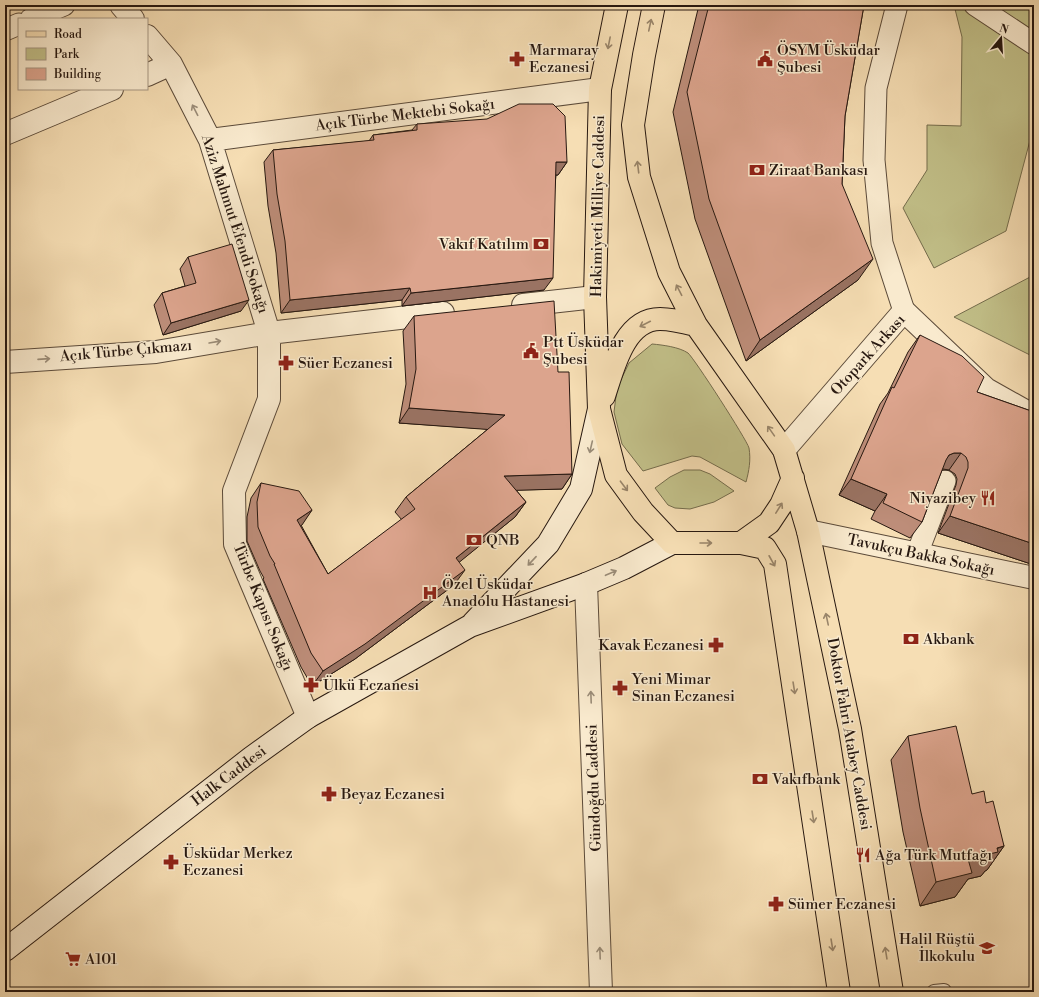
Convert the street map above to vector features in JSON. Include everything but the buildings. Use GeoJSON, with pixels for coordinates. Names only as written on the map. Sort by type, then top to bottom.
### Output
{"type":"FeatureCollection","features":[{"type":"Feature","properties":{"kind":"main road","name":"Hakimiyeti Milliye Caddesi"},"geometry":{"type":"LineString","coordinates":[[617,5],[600,89],[596,297],[600,409],[616,475],[643,512],[672,543]]}},
{"type":"Feature","properties":{"kind":"main road"},"geometry":{"type":"LineString","coordinates":[[654,5],[632,125],[639,177],[669,272],[696,325]]}},
{"type":"Feature","properties":{"kind":"main road"},"geometry":{"type":"LineString","coordinates":[[600,409],[620,349],[626,338],[643,323],[658,319],[674,320],[696,325]]}},
{"type":"Feature","properties":{"kind":"main road","name":"Doktor Fahri Atabey Caddesi"},"geometry":{"type":"LineString","coordinates":[[696,325],[784,450],[793,478],[808,531],[850,729],[892,992]]}},
{"type":"Feature","properties":{"kind":"main road"},"geometry":{"type":"LineString","coordinates":[[741,543],[769,522],[781,505],[793,478]]}},
{"type":"Feature","properties":{"kind":"main road"},"geometry":{"type":"LineString","coordinates":[[672,543],[741,543],[765,548],[775,564],[839,992]]}},
{"type":"Feature","properties":{"kind":"street"},"geometry":{"type":"LineString","coordinates":[[33,18],[64,5]]}},
{"type":"Feature","properties":{"kind":"street"},"geometry":{"type":"LineString","coordinates":[[121,5],[132,18]]}},
{"type":"Feature","properties":{"kind":"street"},"geometry":{"type":"LineString","coordinates":[[897,5],[876,88],[874,160],[882,243],[904,311]]}},
{"type":"Feature","properties":{"kind":"street"},"geometry":{"type":"LineString","coordinates":[[975,5],[1034,44]]}},
{"type":"Feature","properties":{"kind":"street"},"geometry":{"type":"LineString","coordinates":[[5,30],[18,24]]}},
{"type":"Feature","properties":{"kind":"street","name":"Aziz Mahmut Efendi Sokağı"},"geometry":{"type":"LineString","coordinates":[[148,37],[171,64],[210,140],[269,332]]}},
{"type":"Feature","properties":{"kind":"street"},"geometry":{"type":"LineString","coordinates":[[148,74],[171,64]]}},
{"type":"Feature","properties":{"kind":"street","name":"Açık Türbe Mektebi Sokağı"},"geometry":{"type":"LineString","coordinates":[[210,140],[600,89]]}},
{"type":"Feature","properties":{"kind":"street"},"geometry":{"type":"LineString","coordinates":[[5,134],[110,90]]}},
{"type":"Feature","properties":{"kind":"street"},"geometry":{"type":"LineString","coordinates":[[502,307],[596,297]]}},
{"type":"Feature","properties":{"kind":"street","name":"Açık Türbe Çıkmazı"},"geometry":{"type":"LineString","coordinates":[[5,362],[156,352],[269,332],[464,311]]}},
{"type":"Feature","properties":{"kind":"street","name":"Otopark Arkası"},"geometry":{"type":"LineString","coordinates":[[784,450],[904,311],[986,389],[1034,416]]}},
{"type":"Feature","properties":{"kind":"street","name":"Türbe Kapısı Sokağı"},"geometry":{"type":"LineString","coordinates":[[269,332],[269,399],[234,492],[235,544],[308,717]]}},
{"type":"Feature","properties":{"kind":"street","name":"Halk Caddesi"},"geometry":{"type":"LineString","coordinates":[[470,626],[548,544],[581,488],[600,409]]}},
{"type":"Feature","properties":{"kind":"street"},"geometry":{"type":"LineString","coordinates":[[917,554],[945,481]]}},
{"type":"Feature","properties":{"kind":"street","name":"Tavukçu Bakka Sokağı"},"geometry":{"type":"LineString","coordinates":[[808,531],[1034,578]]}},
{"type":"Feature","properties":{"kind":"street","name":"Halk Caddesi"},"geometry":{"type":"LineString","coordinates":[[5,950],[251,758],[308,717],[470,626],[586,584],[624,568],[672,543]]}},
{"type":"Feature","properties":{"kind":"street","name":"Gündoğdu Caddesi"},"geometry":{"type":"LineString","coordinates":[[586,584],[601,992]]}},
{"type":"Feature","properties":{"kind":"green space"},"geometry":{"type":"Polygon","coordinates":[[[954,5],[1034,5],[1034,129],[1006,231],[934,268],[903,208],[927,170],[927,125],[961,126],[962,37],[954,5]]]}},
{"type":"Feature","properties":{"kind":"green space"},"geometry":{"type":"Polygon","coordinates":[[[1034,266],[1034,357],[954,317],[1032,276],[1034,266]]]}},
{"type":"Feature","properties":{"kind":"green space"},"geometry":{"type":"Polygon","coordinates":[[[652,344],[680,349],[688,353],[700,369],[749,448],[750,457],[746,482],[700,457],[692,456],[643,471],[622,444],[614,412],[617,388],[629,363],[652,344]]]}},
{"type":"Feature","properties":{"kind":"green space"},"geometry":{"type":"Polygon","coordinates":[[[684,470],[700,470],[710,474],[734,491],[714,502],[690,509],[675,508],[668,505],[655,488],[670,477],[684,470]]]}},
{"type":"Feature","properties":{"kind":"place","name":"Marmaray Eczanesi"},"geometry":{"type":"Point","coordinates":[517,59]}},
{"type":"Feature","properties":{"kind":"place","name":"ÖSYM Üsküdar Şubesi"},"geometry":{"type":"Point","coordinates":[765,59]}},
{"type":"Feature","properties":{"kind":"place","name":"Ziraat Bankası"},"geometry":{"type":"Point","coordinates":[757,170]}},
{"type":"Feature","properties":{"kind":"place","name":"Vakıf Katılım"},"geometry":{"type":"Point","coordinates":[541,244]}},
{"type":"Feature","properties":{"kind":"place","name":"Ptt Üsküdar Şubesi"},"geometry":{"type":"Point","coordinates":[531,351]}},
{"type":"Feature","properties":{"kind":"place","name":"Süer Eczanesi"},"geometry":{"type":"Point","coordinates":[286,363]}},
{"type":"Feature","properties":{"kind":"place","name":"Niyazibey"},"geometry":{"type":"Point","coordinates":[988,498]}},
{"type":"Feature","properties":{"kind":"place","name":"QNB"},"geometry":{"type":"Point","coordinates":[474,540]}},
{"type":"Feature","properties":{"kind":"place","name":"Özel Üsküdar Anadolu Hastanesi"},"geometry":{"type":"Point","coordinates":[430,593]}},
{"type":"Feature","properties":{"kind":"place","name":"Akbank"},"geometry":{"type":"Point","coordinates":[911,639]}},
{"type":"Feature","properties":{"kind":"place","name":"Kavak Eczanesi"},"geometry":{"type":"Point","coordinates":[716,645]}},
{"type":"Feature","properties":{"kind":"place","name":"Ülkü Eczanesi"},"geometry":{"type":"Point","coordinates":[311,685]}},
{"type":"Feature","properties":{"kind":"place","name":"Yeni Mimar Sinan Eczanesi"},"geometry":{"type":"Point","coordinates":[620,688]}},
{"type":"Feature","properties":{"kind":"place","name":"Vakıfbank"},"geometry":{"type":"Point","coordinates":[760,779]}},
{"type":"Feature","properties":{"kind":"place","name":"Beyaz Eczanesi"},"geometry":{"type":"Point","coordinates":[329,794]}},
{"type":"Feature","properties":{"kind":"place","name":"Ağa Türk Mutfağı"},"geometry":{"type":"Point","coordinates":[863,855]}},
{"type":"Feature","properties":{"kind":"place","name":"Üsküdar Merkez Eczanesi"},"geometry":{"type":"Point","coordinates":[171,862]}},
{"type":"Feature","properties":{"kind":"place","name":"Sümer Eczanesi"},"geometry":{"type":"Point","coordinates":[776,904]}},
{"type":"Feature","properties":{"kind":"place","name":"Halil Rüştü İlkokulu"},"geometry":{"type":"Point","coordinates":[987,948]}},
{"type":"Feature","properties":{"kind":"place","name":"A101"},"geometry":{"type":"Point","coordinates":[73,959]}}]}
